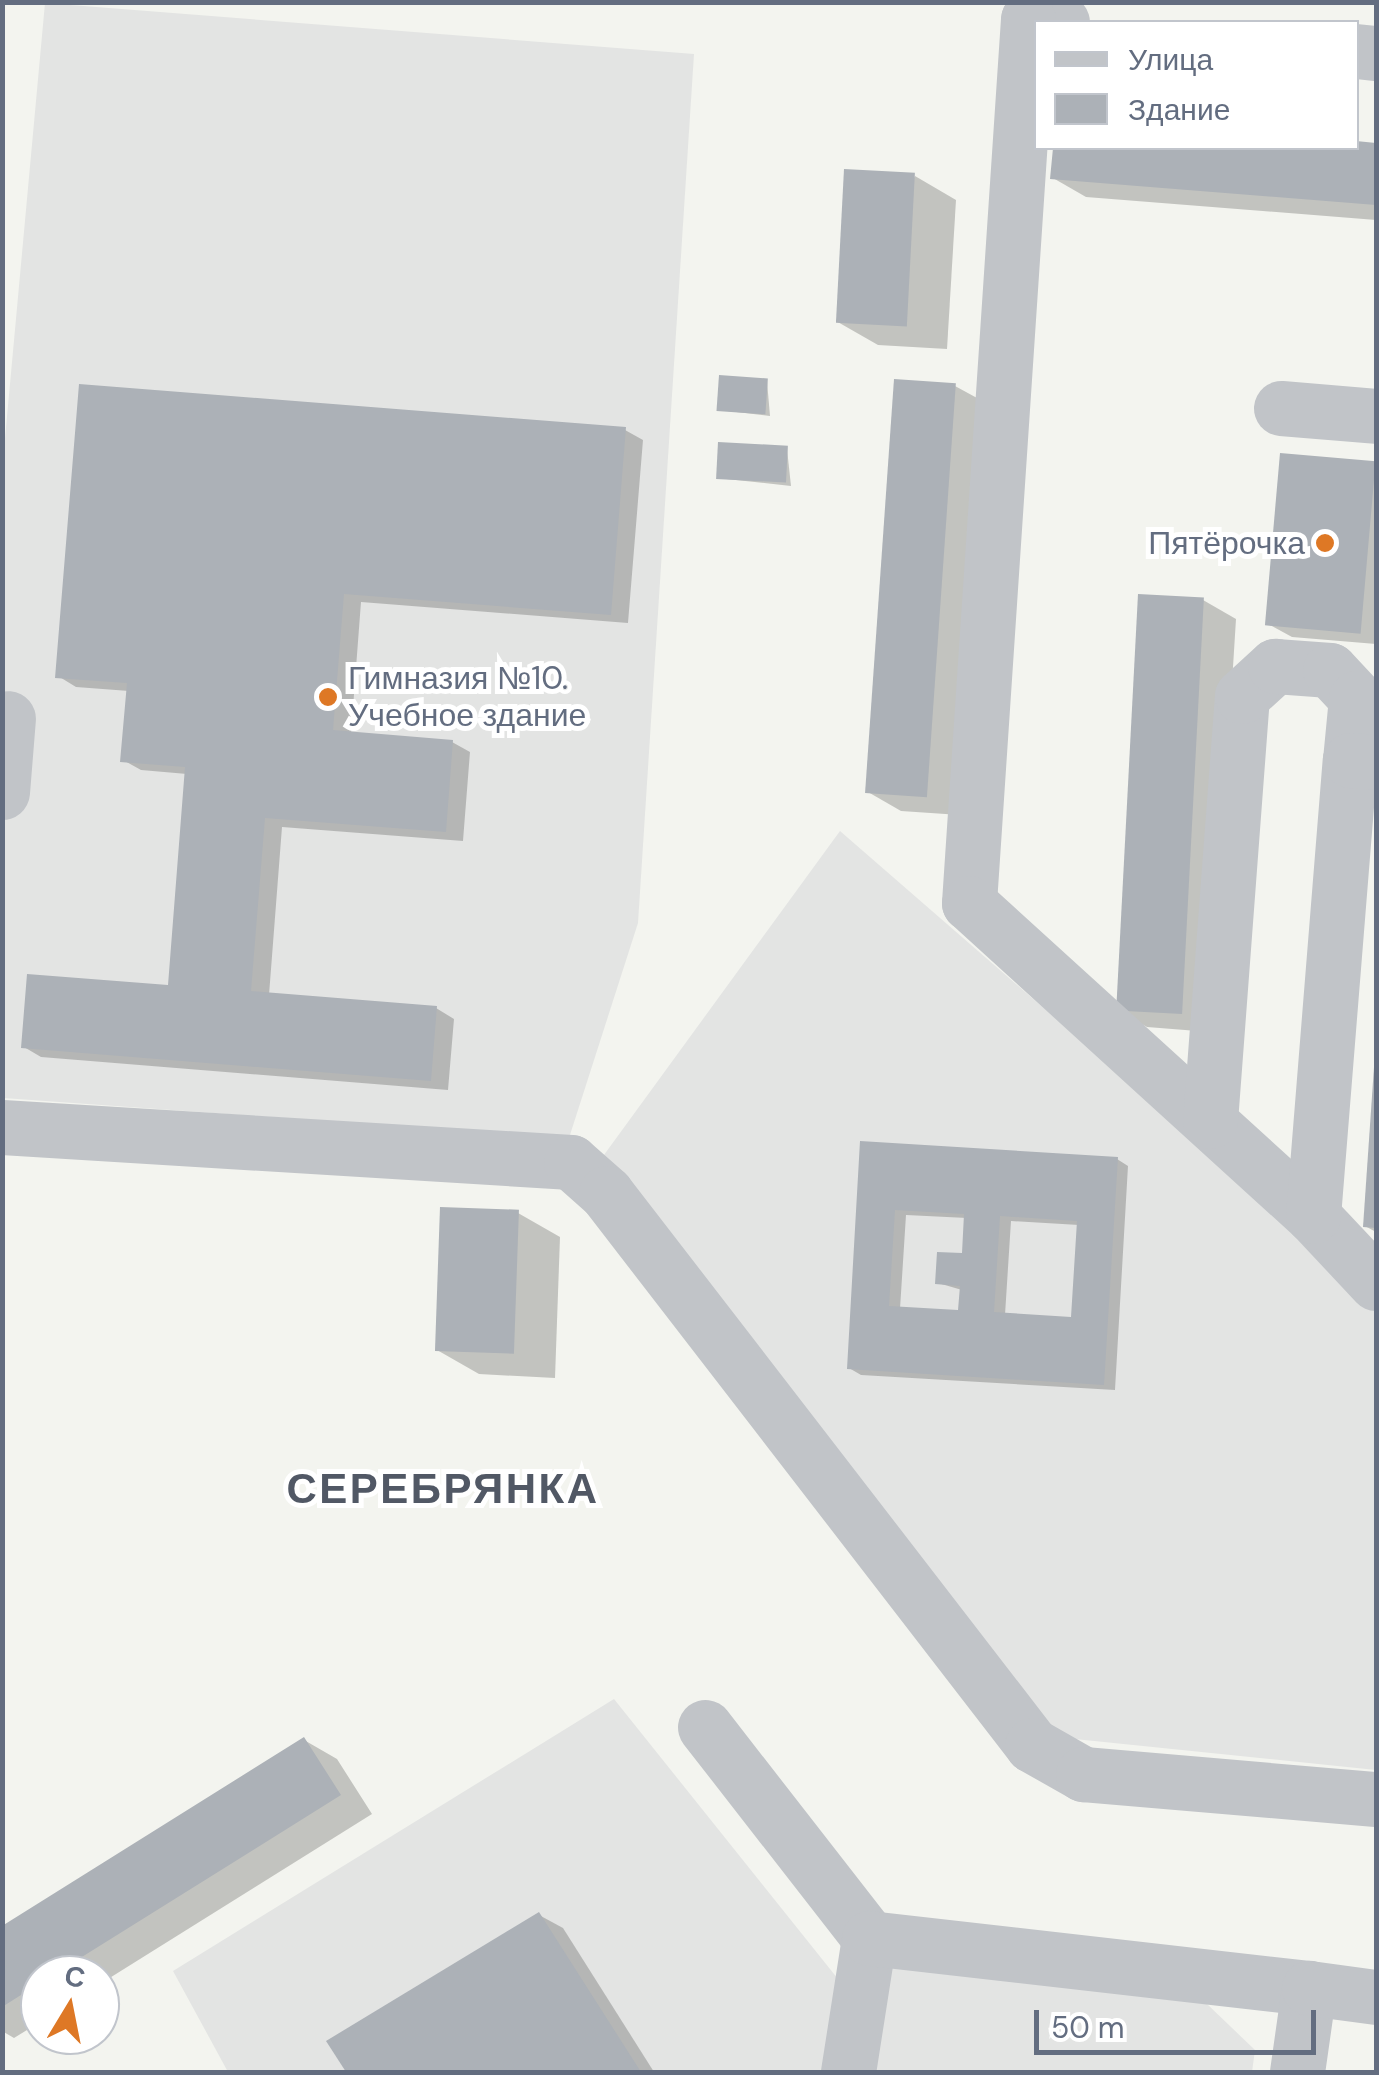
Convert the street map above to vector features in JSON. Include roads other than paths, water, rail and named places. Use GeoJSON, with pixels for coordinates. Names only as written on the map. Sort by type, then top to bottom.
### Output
{"type":"FeatureCollection","features":[{"type":"Feature","properties":{"kind":"lane"},"geometry":{"type":"LineString","coordinates":[[1034,90],[969,903],[1313,1216],[1376,1282]]}},
{"type":"Feature","properties":{"kind":"lane"},"geometry":{"type":"LineString","coordinates":[[1281,408],[1376,416]]}},
{"type":"Feature","properties":{"kind":"lane"},"geometry":{"type":"LineString","coordinates":[[1210,1121],[1242,696],[1275,666],[1330,670],[1356,698],[1363,761],[1313,1216]]}},
{"type":"Feature","properties":{"kind":"lane"},"geometry":{"type":"LineString","coordinates":[[2,792],[8,718]]}},
{"type":"Feature","properties":{"kind":"lane"},"geometry":{"type":"LineString","coordinates":[[2,1127],[570,1162],[606,1193],[1032,1745],[1083,1774],[1376,1799]]}},
{"type":"Feature","properties":{"kind":"lane"},"geometry":{"type":"LineString","coordinates":[[705,1728],[869,1938],[1376,1998]]}},
{"type":"Feature","properties":{"kind":"lane"},"geometry":{"type":"LineString","coordinates":[[848,2072],[869,1938]]}},
{"type":"Feature","properties":{"kind":"lane"},"geometry":{"type":"LineString","coordinates":[[1297,2072],[1309,1988]]}},
{"type":"Feature","properties":{"kind":"place","name":"Пятёрочка"},"geometry":{"type":"Point","coordinates":[1325,543]}},
{"type":"Feature","properties":{"kind":"place","name":"Гимназия №10. Учебное здание"},"geometry":{"type":"Point","coordinates":[328,697]}},
{"type":"Feature","properties":{"kind":"district","name":"СЕРЕБРЯНКА"},"geometry":{"type":"Point","coordinates":[443,1489]}}]}
